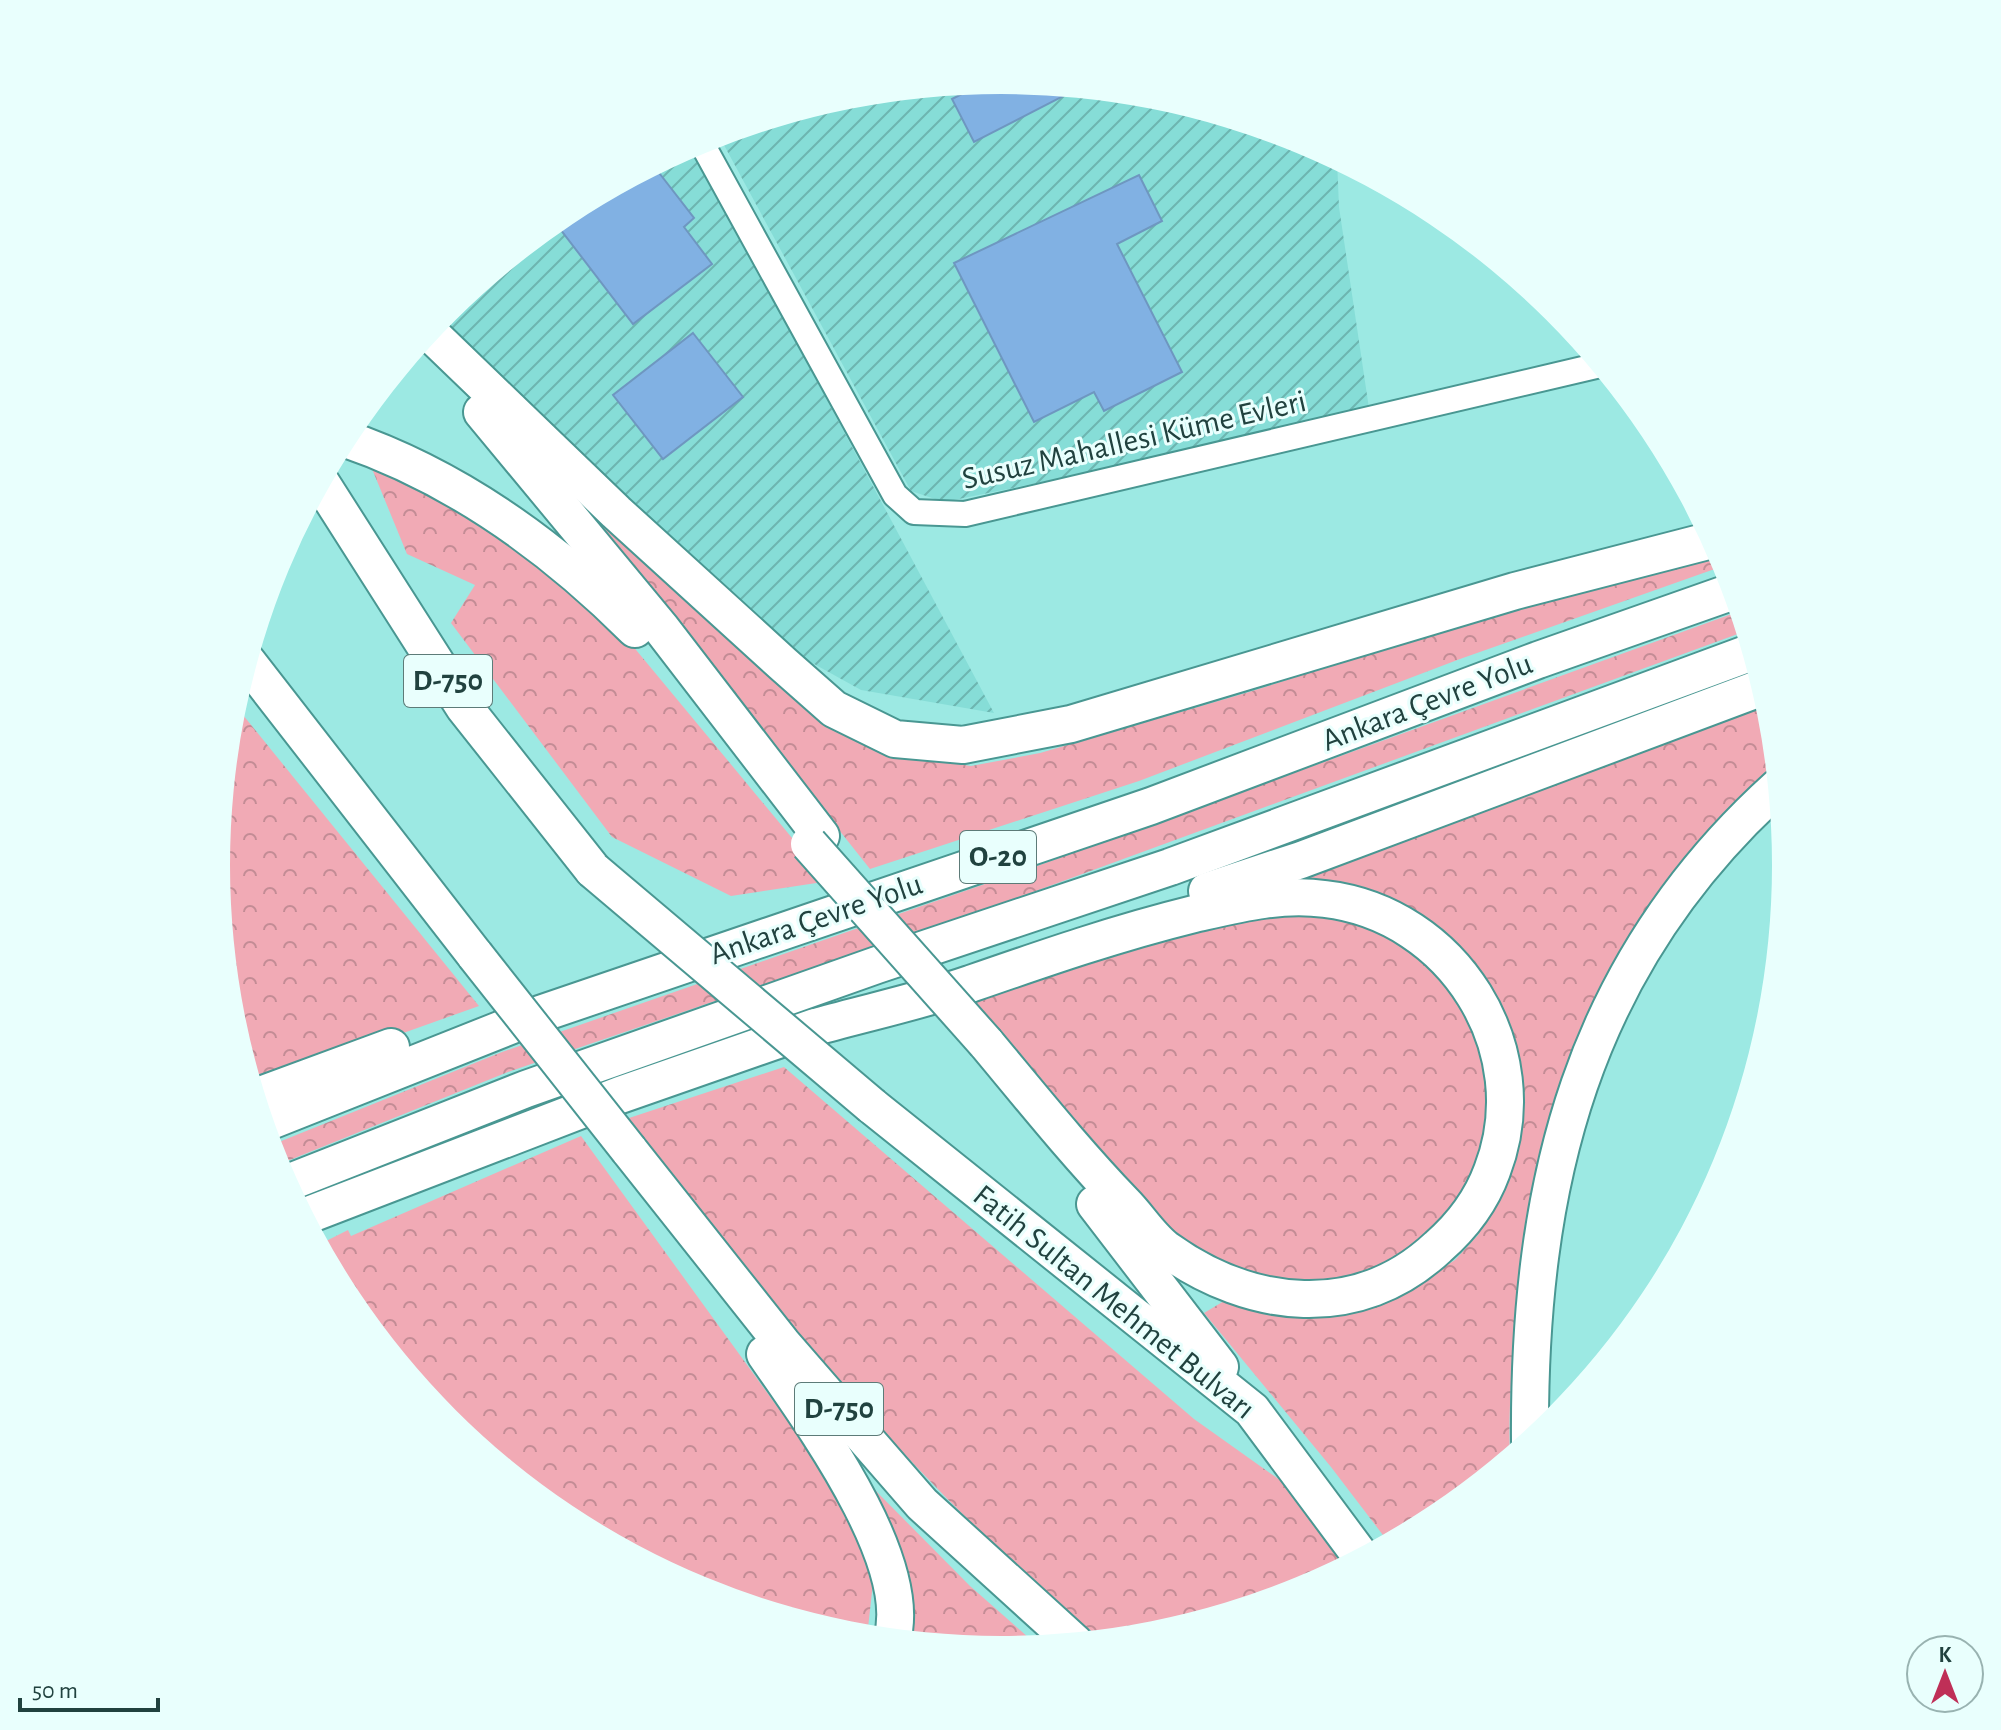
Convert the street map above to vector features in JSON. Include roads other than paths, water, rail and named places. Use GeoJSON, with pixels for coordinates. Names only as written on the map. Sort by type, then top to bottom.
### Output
{"type":"FeatureCollection","features":[{"type":"Feature","properties":{"kind":"highway"},"geometry":{"type":"LineString","coordinates":[[437,340],[616,512],[834,709],[895,739],[963,745],[1071,724],[1515,591],[1701,543]]}},
{"type":"Feature","properties":{"kind":"highway"},"geometry":{"type":"LineString","coordinates":[[425,353],[481,411],[661,628],[815,840],[980,1047],[1252,1410]]}},
{"type":"Feature","properties":{"kind":"highway"},"geometry":{"type":"LineString","coordinates":[[356,442],[398,457],[455,486],[527,535],[602,595],[648,642],[815,840]]}},
{"type":"Feature","properties":{"kind":"highway","name":"Fatih Sultan Mehmet Bulvarı"},"geometry":{"type":"LineString","coordinates":[[326,491],[464,707],[593,870],[872,1106],[1252,1410],[1355,1549]]}},
{"type":"Feature","properties":{"kind":"highway","name":"Ankara Çevre Yolu"},"geometry":{"type":"LineString","coordinates":[[273,1120],[540,1014],[1151,806],[1538,660],[1723,595]]}},
{"type":"Feature","properties":{"kind":"highway","name":"Ankara Çevre Yolu"},"geometry":{"type":"LineString","coordinates":[[297,1179],[526,1089],[877,965],[1170,867],[1742,656]]}},
{"type":"Feature","properties":{"kind":"highway","name":"D-750"},"geometry":{"type":"LineString","coordinates":[[255,671],[782,1343],[922,1504],[1064,1633]]}},
{"type":"Feature","properties":{"kind":"highway"},"geometry":{"type":"LineString","coordinates":[[313,1213],[620,1095],[1301,860],[1751,691]]}},
{"type":"Feature","properties":{"kind":"highway"},"geometry":{"type":"LineString","coordinates":[[248,699],[475,955]]}},
{"type":"Feature","properties":{"kind":"highway"},"geometry":{"type":"LineString","coordinates":[[1530,1425],[1534,1295],[1558,1145],[1573,1094],[1613,1003],[1649,937],[1717,847],[1768,797]]}},
{"type":"Feature","properties":{"kind":"highway"},"geometry":{"type":"LineString","coordinates":[[819,1026],[966,985],[1075,946],[1165,921],[1277,896],[1322,898],[1356,904],[1418,932],[1446,956],[1483,1010],[1494,1039],[1501,1066],[1503,1134],[1493,1170],[1476,1205],[1425,1259],[1365,1293],[1329,1299],[1294,1300],[1229,1284],[1162,1246],[980,1047]]}},
{"type":"Feature","properties":{"kind":"highway"},"geometry":{"type":"LineString","coordinates":[[264,1094],[522,998],[719,953]]}},
{"type":"Feature","properties":{"kind":"highway"},"geometry":{"type":"LineString","coordinates":[[323,1231],[620,1095]]}},
{"type":"Feature","properties":{"kind":"highway"},"geometry":{"type":"LineString","coordinates":[[629,1150],[848,1478],[884,1562],[892,1594],[892,1628]]}},
{"type":"Feature","properties":{"kind":"street","name":"Susuz Mahallesi Küme Evleri"},"geometry":{"type":"LineString","coordinates":[[707,152],[895,495],[914,512],[965,514],[1589,368]]}}]}
